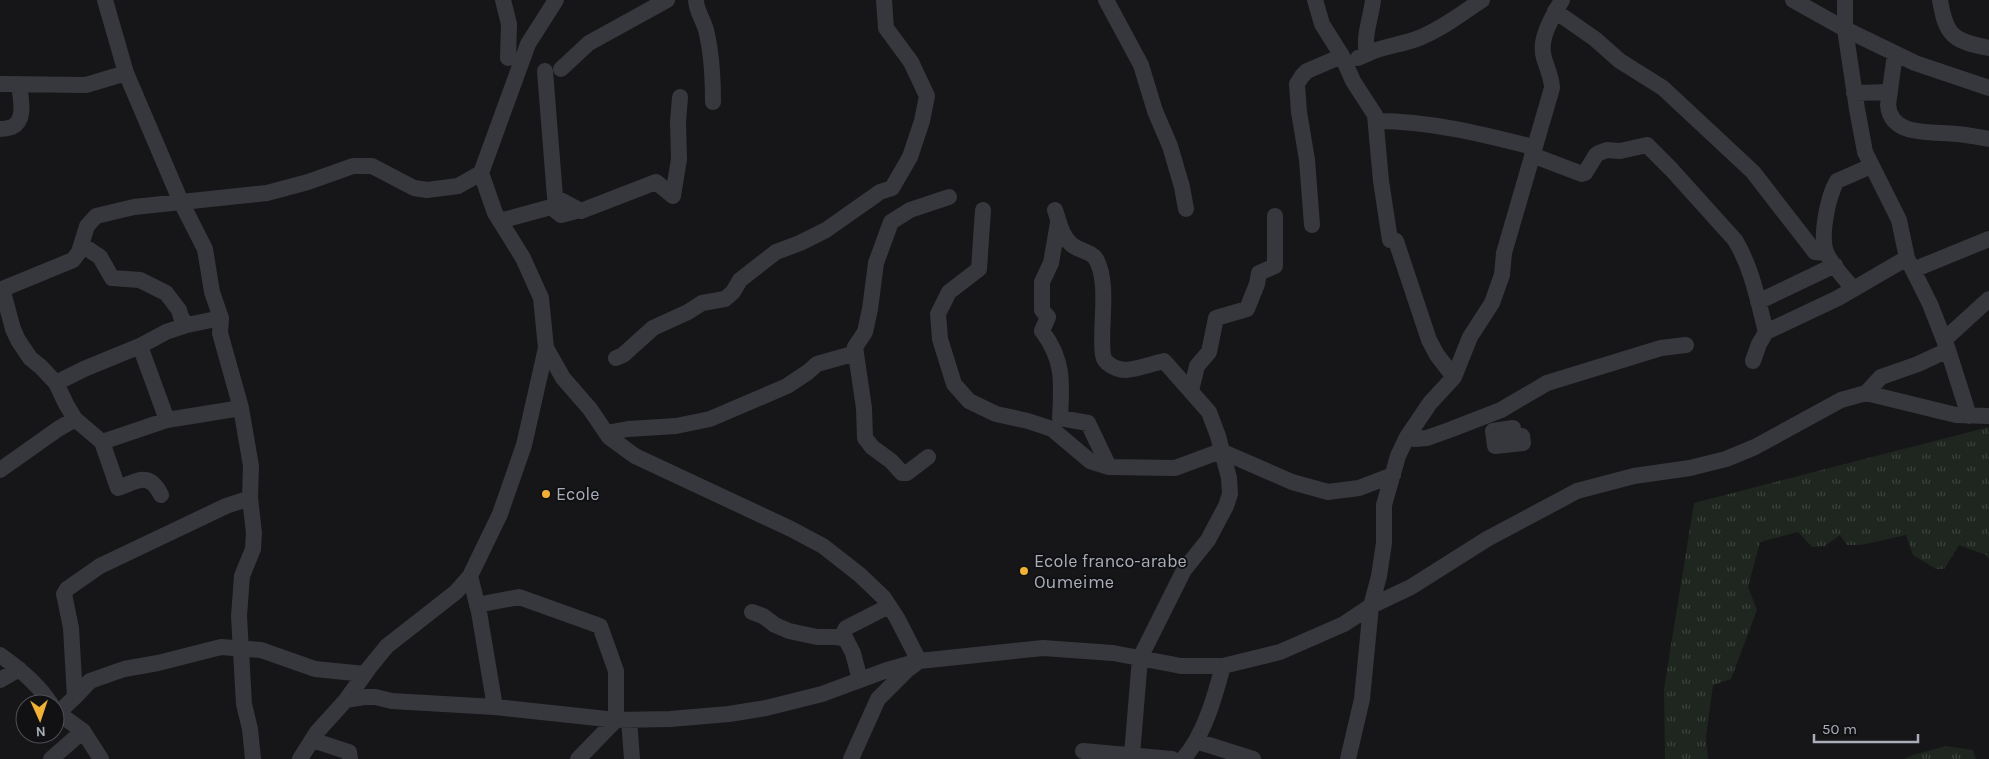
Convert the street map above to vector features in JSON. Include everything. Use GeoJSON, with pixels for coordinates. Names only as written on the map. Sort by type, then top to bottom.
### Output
{"type":"FeatureCollection","features":[{"type":"Feature","properties":{"kind":"street"},"geometry":{"type":"LineString","coordinates":[[105,0],[126,73],[181,202],[205,249],[212,292],[220,318],[220,333],[240,408],[251,466],[250,498],[254,543],[242,576],[240,616],[244,704],[250,730],[253,759]]}},
{"type":"Feature","properties":{"kind":"street"},"geometry":{"type":"LineString","coordinates":[[504,0],[509,24],[508,58]]}},
{"type":"Feature","properties":{"kind":"street"},"geometry":{"type":"LineString","coordinates":[[161,495],[152,481],[147,480],[140,479],[118,488],[102,442],[75,419],[56,383],[30,358],[18,340],[3,292],[0,290],[73,260],[82,245],[87,226],[96,216],[134,207],[267,193],[308,182],[352,166],[372,166],[414,188],[427,190],[458,186],[481,172],[528,44],[556,0]]}},
{"type":"Feature","properties":{"kind":"street"},"geometry":{"type":"LineString","coordinates":[[561,69],[589,43],[668,0]]}},
{"type":"Feature","properties":{"kind":"street"},"geometry":{"type":"LineString","coordinates":[[696,0],[696,8],[703,18],[709,41],[713,102]]}},
{"type":"Feature","properties":{"kind":"street"},"geometry":{"type":"LineString","coordinates":[[616,358],[623,355],[653,328],[688,312],[697,305],[725,299],[733,292],[740,280],[776,252],[826,230],[880,192],[892,188],[910,157],[922,120],[927,96],[911,62],[886,28],[884,0]]}},
{"type":"Feature","properties":{"kind":"street"},"geometry":{"type":"LineString","coordinates":[[1106,0],[1141,65],[1155,111],[1170,146],[1182,187],[1186,209]]}},
{"type":"Feature","properties":{"kind":"street"},"geometry":{"type":"LineString","coordinates":[[1315,0],[1322,24],[1344,59],[1353,81],[1373,109],[1376,122],[1381,181],[1393,241],[1429,340],[1437,355],[1454,377]]}},
{"type":"Feature","properties":{"kind":"street"},"geometry":{"type":"LineString","coordinates":[[1367,54],[1365,31],[1369,24],[1373,0]]}},
{"type":"Feature","properties":{"kind":"street"},"geometry":{"type":"LineString","coordinates":[[1312,225],[1307,160],[1299,112],[1297,84],[1302,76],[1307,71],[1421,37],[1452,21],[1482,0]]}},
{"type":"Feature","properties":{"kind":"street"},"geometry":{"type":"LineString","coordinates":[[1793,0],[1845,30],[1915,63],[1989,88]]}},
{"type":"Feature","properties":{"kind":"street"},"geometry":{"type":"LineString","coordinates":[[1845,0],[1845,30],[1862,140],[1871,166],[1890,198],[1900,220],[1910,264],[1930,304],[1946,345],[1968,416]]}},
{"type":"Feature","properties":{"kind":"street"},"geometry":{"type":"LineString","coordinates":[[1940,0],[1944,22],[1950,33],[1959,39],[1989,48]]}},
{"type":"Feature","properties":{"kind":"street"},"geometry":{"type":"LineString","coordinates":[[1351,755],[1362,699],[1371,606],[1379,576],[1384,543],[1384,505],[1398,456],[1407,437],[1430,403],[1454,377],[1470,337],[1492,303],[1502,275],[1504,252],[1552,88],[1543,47],[1559,6],[1620,60],[1663,88],[1753,172],[1814,252],[1830,259]]}},
{"type":"Feature","properties":{"kind":"street"},"geometry":{"type":"LineString","coordinates":[[1895,54],[1889,113],[1893,121],[1902,127],[1917,132],[1956,134],[1989,139]]}},
{"type":"Feature","properties":{"kind":"street"},"geometry":{"type":"LineString","coordinates":[[544,71],[554,197],[580,210]]}},
{"type":"Feature","properties":{"kind":"street"},"geometry":{"type":"LineString","coordinates":[[0,84],[86,85],[126,73]]}},
{"type":"Feature","properties":{"kind":"street"},"geometry":{"type":"LineString","coordinates":[[0,129],[13,127],[19,122],[22,113],[19,84]]}},
{"type":"Feature","properties":{"kind":"street"},"geometry":{"type":"LineString","coordinates":[[1854,93],[1890,92]]}},
{"type":"Feature","properties":{"kind":"street"},"geometry":{"type":"LineString","coordinates":[[500,220],[551,207],[561,215],[580,210],[656,182],[673,196],[679,159],[678,122],[680,96]]}},
{"type":"Feature","properties":{"kind":"street"},"geometry":{"type":"LineString","coordinates":[[1376,122],[1400,121],[1438,126],[1533,151],[1582,174],[1585,173],[1599,153],[1647,145],[1735,240],[1747,264],[1766,332]]}},
{"type":"Feature","properties":{"kind":"street"},"geometry":{"type":"LineString","coordinates":[[1853,289],[1830,259],[1824,240],[1825,225],[1832,189],[1837,181],[1871,166]]}},
{"type":"Feature","properties":{"kind":"street"},"geometry":{"type":"LineString","coordinates":[[300,759],[312,740],[346,700],[387,646],[456,592],[470,576],[500,514],[524,445],[546,348],[541,298],[524,258],[495,212],[481,172]]}},
{"type":"Feature","properties":{"kind":"street"},"geometry":{"type":"LineString","coordinates":[[928,457],[907,473],[902,473],[891,461],[872,448],[865,438],[864,408],[855,347],[864,332],[870,309],[876,263],[891,222],[910,210],[949,197]]}},
{"type":"Feature","properties":{"kind":"street"},"geometry":{"type":"LineString","coordinates":[[983,210],[979,269],[949,292],[938,314],[940,339],[954,384],[969,401],[996,414],[1028,421],[1052,429],[1090,461],[1109,467],[1175,468],[1221,451],[1292,482],[1328,492],[1359,488],[1394,475]]}},
{"type":"Feature","properties":{"kind":"street"},"geometry":{"type":"LineString","coordinates":[[1109,467],[1088,423],[1060,418],[1062,379],[1054,346],[1042,331],[1048,317],[1042,310],[1042,282],[1051,263],[1057,216],[1070,244],[1078,250],[1092,254],[1101,274],[1102,356],[1110,366],[1125,370],[1164,361],[1209,412],[1214,422],[1229,478],[1230,494],[1226,506],[1208,540],[1184,570],[1140,658],[1132,755]]}},
{"type":"Feature","properties":{"kind":"street"},"geometry":{"type":"LineString","coordinates":[[1191,391],[1196,366],[1209,352],[1216,318],[1247,309],[1257,284],[1259,273],[1275,266],[1275,216]]}},
{"type":"Feature","properties":{"kind":"street"},"geometry":{"type":"LineString","coordinates":[[1753,362],[1758,344],[1766,332],[1853,289],[1910,264],[1989,239]]}},
{"type":"Feature","properties":{"kind":"street"},"geometry":{"type":"LineString","coordinates":[[82,245],[100,257],[112,278],[140,280],[166,293],[179,310],[180,317],[187,325]]}},
{"type":"Feature","properties":{"kind":"street"},"geometry":{"type":"LineString","coordinates":[[1758,302],[1830,259]]}},
{"type":"Feature","properties":{"kind":"street"},"geometry":{"type":"LineString","coordinates":[[1866,393],[1881,377],[1918,364],[1946,345],[1989,299]]}},
{"type":"Feature","properties":{"kind":"street"},"geometry":{"type":"LineString","coordinates":[[56,383],[84,369],[140,346],[166,332],[187,325],[220,318]]}},
{"type":"Feature","properties":{"kind":"street"},"geometry":{"type":"LineString","coordinates":[[1407,437],[1415,439],[1427,438],[1452,430],[1501,410],[1547,383],[1661,348],[1686,345]]}},
{"type":"Feature","properties":{"kind":"street"},"geometry":{"type":"LineString","coordinates":[[140,346],[167,420]]}},
{"type":"Feature","properties":{"kind":"street"},"geometry":{"type":"LineString","coordinates":[[546,348],[563,378],[590,409],[606,433],[635,456],[791,528],[823,546],[860,575],[884,598],[918,661]]}},
{"type":"Feature","properties":{"kind":"street"},"geometry":{"type":"LineString","coordinates":[[606,433],[628,429],[676,426],[710,419],[787,386],[817,364],[856,353]]}},
{"type":"Feature","properties":{"kind":"street"},"geometry":{"type":"LineString","coordinates":[[346,700],[375,697],[392,701],[495,707],[623,720],[730,714],[766,708],[822,694],[918,661],[1042,648],[1113,653],[1181,666],[1223,666],[1280,652],[1344,624],[1371,606],[1411,587],[1487,540],[1577,491],[1634,476],[1690,468],[1726,459],[1755,447],[1841,400],[1866,393],[1956,415],[1989,416]]}},
{"type":"Feature","properties":{"kind":"street"},"geometry":{"type":"LineString","coordinates":[[102,442],[167,420],[240,408]]}},
{"type":"Feature","properties":{"kind":"street"},"geometry":{"type":"LineString","coordinates":[[0,470],[75,419]]}},
{"type":"Feature","properties":{"kind":"street"},"geometry":{"type":"LineString","coordinates":[[75,697],[71,628],[64,594],[67,589],[100,566],[226,506],[250,498]]}},
{"type":"Feature","properties":{"kind":"street"},"geometry":{"type":"LineString","coordinates":[[470,576],[495,707]]}},
{"type":"Feature","properties":{"kind":"street"},"geometry":{"type":"LineString","coordinates":[[477,605],[519,597],[600,626],[616,671],[623,720],[632,759]]}},
{"type":"Feature","properties":{"kind":"street"},"geometry":{"type":"LineString","coordinates":[[860,680],[853,652],[842,634],[846,628],[889,606]]}},
{"type":"Feature","properties":{"kind":"street"},"geometry":{"type":"LineString","coordinates":[[752,612],[789,631],[817,637],[846,639]]}},
{"type":"Feature","properties":{"kind":"street"},"geometry":{"type":"LineString","coordinates":[[65,703],[75,697],[90,681],[124,669],[158,663],[221,647],[261,650],[315,669],[365,674]]}},
{"type":"Feature","properties":{"kind":"street"},"geometry":{"type":"LineString","coordinates":[[1,653],[44,694]]}},
{"type":"Feature","properties":{"kind":"street"},"geometry":{"type":"LineString","coordinates":[[851,759],[878,699],[918,661]]}},
{"type":"Feature","properties":{"kind":"street"},"geometry":{"type":"LineString","coordinates":[[1183,759],[1196,741],[1215,696],[1223,666]]}},
{"type":"Feature","properties":{"kind":"street"},"geometry":{"type":"LineString","coordinates":[[0,680],[19,669]]}},
{"type":"Feature","properties":{"kind":"street"},"geometry":{"type":"LineString","coordinates":[[65,717],[83,731],[101,759]]}},
{"type":"Feature","properties":{"kind":"street"},"geometry":{"type":"LineString","coordinates":[[578,759],[623,720]]}},
{"type":"Feature","properties":{"kind":"street"},"geometry":{"type":"LineString","coordinates":[[51,759],[83,731]]}},
{"type":"Feature","properties":{"kind":"street"},"geometry":{"type":"LineString","coordinates":[[312,740],[349,752],[350,759]]}},
{"type":"Feature","properties":{"kind":"street"},"geometry":{"type":"LineString","coordinates":[[1196,741],[1254,759]]}},
{"type":"Feature","properties":{"kind":"street"},"geometry":{"type":"LineString","coordinates":[[1083,750],[1172,759]]}},
{"type":"Feature","properties":{"kind":"green space"},"geometry":{"type":"Polygon","coordinates":[[[1989,427],[1989,558],[1986,555],[1959,545],[1944,569],[1936,569],[1913,555],[1906,535],[1861,545],[1847,545],[1840,535],[1825,546],[1812,547],[1798,532],[1760,542],[1748,587],[1757,610],[1731,679],[1713,685],[1706,737],[1708,759],[1665,759],[1664,689],[1694,503],[1989,427]]]}},
{"type":"Feature","properties":{"kind":"green space"},"geometry":{"type":"Polygon","coordinates":[[[1946,746],[1973,750],[1976,759],[1904,759],[1913,755],[1946,746]]]}},
{"type":"Feature","properties":{"kind":"place","name":"Ecole"},"geometry":{"type":"Point","coordinates":[546,494]}},
{"type":"Feature","properties":{"kind":"place","name":"Ecole franco-arabe Oumeime"},"geometry":{"type":"Point","coordinates":[1024,571]}}]}
